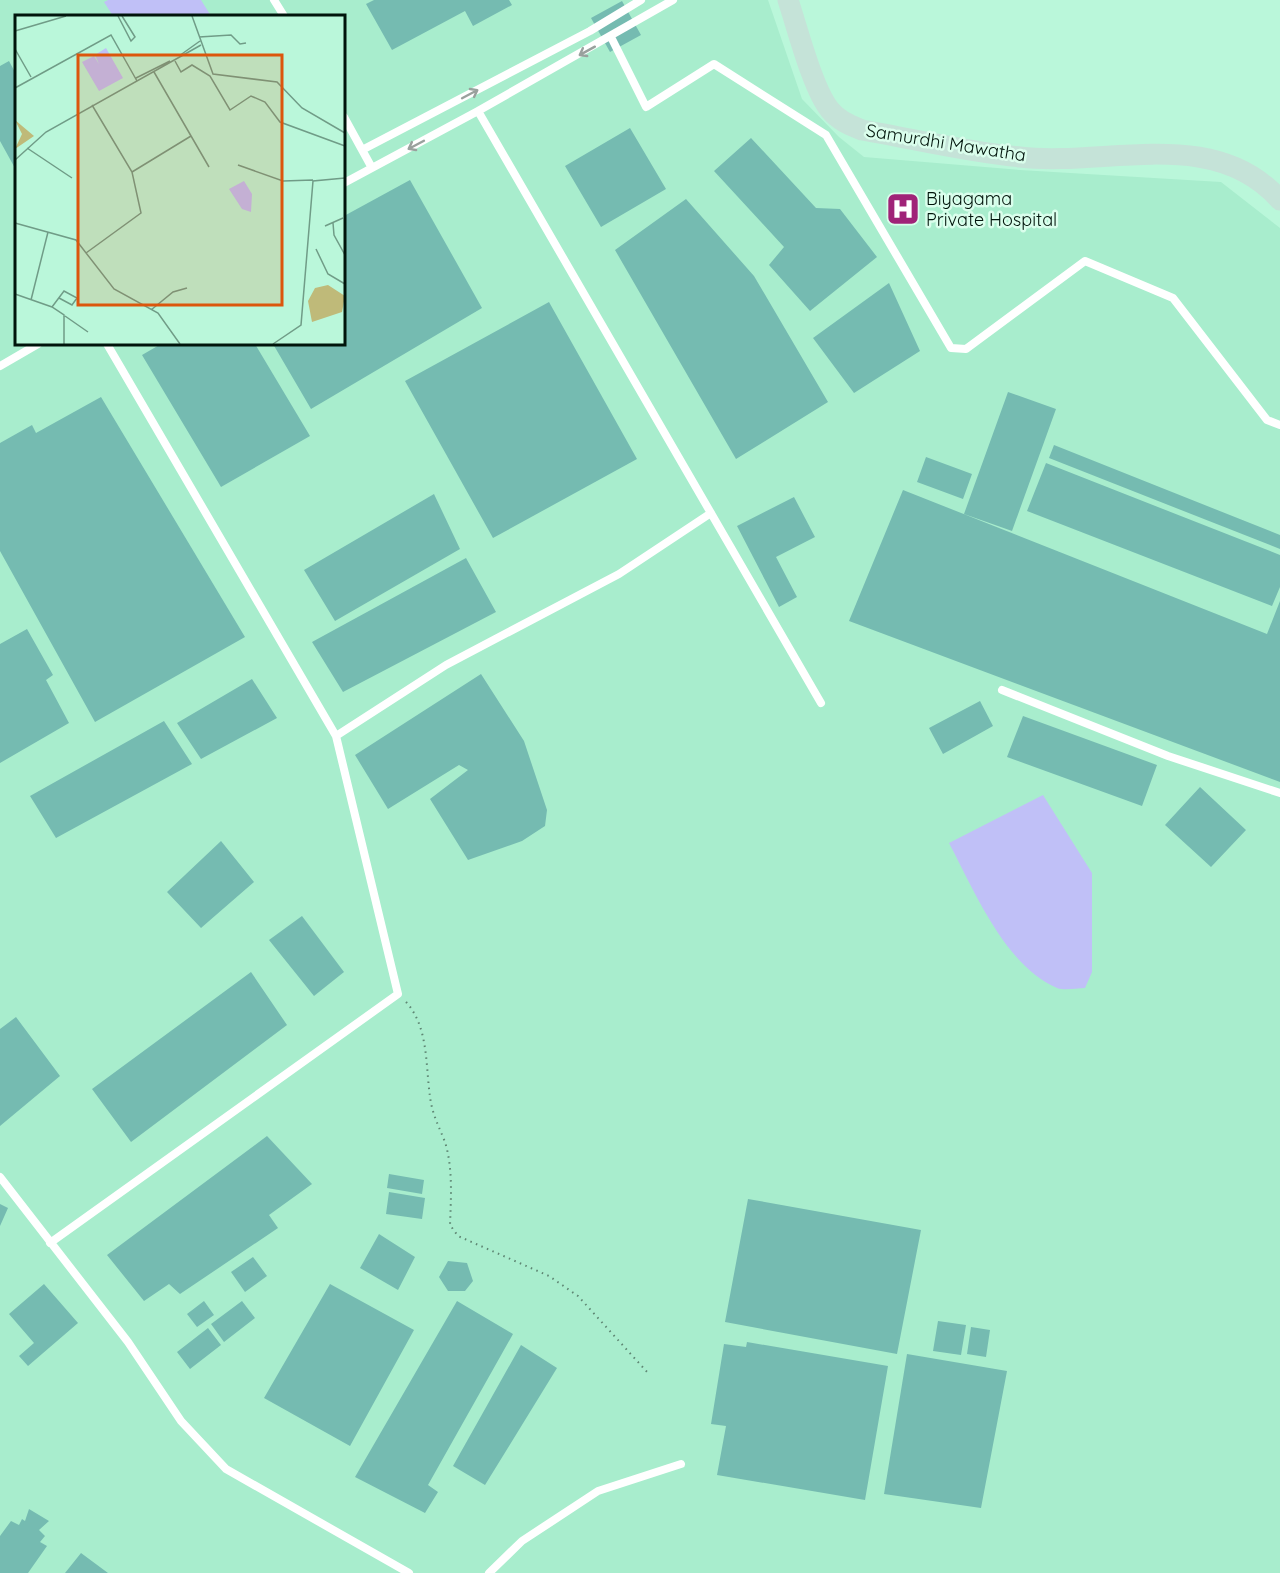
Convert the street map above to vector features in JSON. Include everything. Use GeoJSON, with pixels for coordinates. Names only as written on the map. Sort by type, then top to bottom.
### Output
{"type":"FeatureCollection","features":[{"type":"Feature","properties":{"kind":"main road","name":"Samurdhi Mawatha"},"geometry":{"type":"LineString","coordinates":[[789,0],[810,68],[829,109],[853,127],[1021,158],[1163,154],[1202,157],[1251,173],[1280,200]]}},
{"type":"Feature","properties":{"kind":"lane"},"geometry":{"type":"LineString","coordinates":[[274,0],[283,15]]}},
{"type":"Feature","properties":{"kind":"lane"},"geometry":{"type":"LineString","coordinates":[[362,150],[590,31],[641,0]]}},
{"type":"Feature","properties":{"kind":"lane"},"geometry":{"type":"LineString","coordinates":[[345,182],[478,111],[673,0]]}},
{"type":"Feature","properties":{"kind":"lane"},"geometry":{"type":"LineString","coordinates":[[611,37],[646,107],[714,64],[826,135],[951,348],[966,349],[1085,261],[1173,298],[1267,420],[1280,425]]}},
{"type":"Feature","properties":{"kind":"lane"},"geometry":{"type":"LineString","coordinates":[[478,111],[821,704]]}},
{"type":"Feature","properties":{"kind":"lane"},"geometry":{"type":"LineString","coordinates":[[345,119],[372,168]]}},
{"type":"Feature","properties":{"kind":"lane"},"geometry":{"type":"LineString","coordinates":[[0,366],[36,345]]}},
{"type":"Feature","properties":{"kind":"lane"},"geometry":{"type":"LineString","coordinates":[[50,1243],[398,994],[336,736],[109,345]]}},
{"type":"Feature","properties":{"kind":"lane"},"geometry":{"type":"LineString","coordinates":[[336,736],[446,665],[619,574],[711,513]]}},
{"type":"Feature","properties":{"kind":"lane"},"geometry":{"type":"LineString","coordinates":[[1002,690],[1168,756],[1280,793]]}},
{"type":"Feature","properties":{"kind":"lane"},"geometry":{"type":"LineString","coordinates":[[0,1177],[128,1342],[181,1421],[226,1469],[410,1573]]}},
{"type":"Feature","properties":{"kind":"lane"},"geometry":{"type":"LineString","coordinates":[[489,1573],[522,1541],[598,1491],[681,1464]]}},
{"type":"Feature","properties":{"kind":"path"},"geometry":{"type":"LineString","coordinates":[[398,994],[416,1013],[424,1048],[434,1118],[445,1143],[447,1154],[452,1189],[450,1225],[458,1236],[549,1276],[578,1296],[648,1373]]}},
{"type":"Feature","properties":{"kind":"shaded area"},"geometry":{"type":"Polygon","coordinates":[[[0,0],[768,0],[802,99],[839,137],[864,157],[1020,170],[1221,182],[1280,228],[1280,1573],[0,1573],[0,0]]]}},
{"type":"Feature","properties":{"kind":"water"},"geometry":{"type":"Polygon","coordinates":[[[108,0],[201,0],[210,15],[112,15],[104,2],[108,0]]]}},
{"type":"Feature","properties":{"kind":"water"},"geometry":{"type":"Polygon","coordinates":[[[1043,795],[1092,873],[1092,972],[1085,988],[1057,988],[1038,977],[1022,963],[980,904],[949,843],[1043,795]]]}},
{"type":"Feature","properties":{"kind":"building"},"geometry":{"type":"Polygon","coordinates":[[[374,0],[509,0],[512,5],[473,26],[465,11],[392,50],[366,4],[374,0]]]}},
{"type":"Feature","properties":{"kind":"building"},"geometry":{"type":"Polygon","coordinates":[[[622,1],[641,35],[610,52],[591,18],[622,1]]]}},
{"type":"Feature","properties":{"kind":"building"},"geometry":{"type":"Polygon","coordinates":[[[9,61],[15,72],[15,168],[0,141],[0,66],[9,61]]]}},
{"type":"Feature","properties":{"kind":"building"},"geometry":{"type":"Polygon","coordinates":[[[630,128],[666,189],[601,227],[565,166],[630,128]]]}},
{"type":"Feature","properties":{"kind":"building"},"geometry":{"type":"Polygon","coordinates":[[[751,138],[816,208],[840,209],[877,257],[810,311],[769,265],[784,247],[714,171],[751,138]]]}},
{"type":"Feature","properties":{"kind":"building"},"geometry":{"type":"Polygon","coordinates":[[[410,180],[482,308],[311,409],[274,345],[345,345],[345,215],[410,180]]]}},
{"type":"Feature","properties":{"kind":"building"},"geometry":{"type":"Polygon","coordinates":[[[686,199],[754,276],[828,402],[736,459],[615,250],[686,199]]]}},
{"type":"Feature","properties":{"kind":"building"},"geometry":{"type":"Polygon","coordinates":[[[889,283],[920,351],[854,393],[813,338],[889,283]]]}},
{"type":"Feature","properties":{"kind":"building"},"geometry":{"type":"Polygon","coordinates":[[[549,302],[637,459],[493,538],[405,381],[549,302]]]}},
{"type":"Feature","properties":{"kind":"building"},"geometry":{"type":"Polygon","coordinates":[[[159,345],[256,345],[310,436],[221,487],[142,355],[159,345]]]}},
{"type":"Feature","properties":{"kind":"building"},"geometry":{"type":"Polygon","coordinates":[[[1008,392],[1056,409],[1012,531],[964,514],[1008,392]]]}},
{"type":"Feature","properties":{"kind":"building"},"geometry":{"type":"Polygon","coordinates":[[[101,397],[245,637],[95,722],[0,551],[0,443],[32,425],[36,433],[101,397]]]}},
{"type":"Feature","properties":{"kind":"building"},"geometry":{"type":"Polygon","coordinates":[[[1054,445],[1280,535],[1280,549],[1049,458],[1054,445]]]}},
{"type":"Feature","properties":{"kind":"building"},"geometry":{"type":"Polygon","coordinates":[[[926,457],[972,474],[963,499],[917,482],[926,457]]]}},
{"type":"Feature","properties":{"kind":"building"},"geometry":{"type":"Polygon","coordinates":[[[1046,463],[1280,555],[1280,587],[1272,606],[1027,511],[1046,463]]]}},
{"type":"Feature","properties":{"kind":"building"},"geometry":{"type":"Polygon","coordinates":[[[903,490],[1267,634],[1280,601],[1280,782],[849,621],[903,490]]]}},
{"type":"Feature","properties":{"kind":"building"},"geometry":{"type":"Polygon","coordinates":[[[434,494],[460,549],[335,621],[304,570],[434,494]]]}},
{"type":"Feature","properties":{"kind":"building"},"geometry":{"type":"Polygon","coordinates":[[[794,497],[815,537],[776,557],[797,597],[779,607],[737,526],[794,497]]]}},
{"type":"Feature","properties":{"kind":"building"},"geometry":{"type":"Polygon","coordinates":[[[466,558],[496,612],[343,692],[312,642],[466,558]]]}},
{"type":"Feature","properties":{"kind":"building"},"geometry":{"type":"Polygon","coordinates":[[[27,629],[53,675],[46,680],[69,723],[0,763],[0,644],[27,629]]]}},
{"type":"Feature","properties":{"kind":"building"},"geometry":{"type":"Polygon","coordinates":[[[481,674],[524,741],[547,810],[545,826],[522,841],[468,860],[430,799],[468,770],[459,765],[388,809],[355,755],[481,674]]]}},
{"type":"Feature","properties":{"kind":"building"},"geometry":{"type":"Polygon","coordinates":[[[252,679],[277,718],[201,759],[177,723],[252,679]]]}},
{"type":"Feature","properties":{"kind":"building"},"geometry":{"type":"Polygon","coordinates":[[[980,701],[993,726],[943,754],[929,728],[980,701]]]}},
{"type":"Feature","properties":{"kind":"building"},"geometry":{"type":"Polygon","coordinates":[[[1023,716],[1157,765],[1142,806],[1007,757],[1023,716]]]}},
{"type":"Feature","properties":{"kind":"building"},"geometry":{"type":"Polygon","coordinates":[[[164,721],[192,764],[56,838],[30,796],[164,721]]]}},
{"type":"Feature","properties":{"kind":"building"},"geometry":{"type":"Polygon","coordinates":[[[1200,787],[1246,830],[1211,867],[1165,825],[1200,787]]]}},
{"type":"Feature","properties":{"kind":"building"},"geometry":{"type":"Polygon","coordinates":[[[221,841],[254,882],[201,928],[167,892],[221,841]]]}},
{"type":"Feature","properties":{"kind":"building"},"geometry":{"type":"Polygon","coordinates":[[[302,916],[344,972],[314,996],[269,940],[302,916]]]}},
{"type":"Feature","properties":{"kind":"building"},"geometry":{"type":"Polygon","coordinates":[[[251,972],[287,1025],[131,1142],[92,1089],[251,972]]]}},
{"type":"Feature","properties":{"kind":"building"},"geometry":{"type":"Polygon","coordinates":[[[16,1017],[60,1076],[0,1126],[0,1029],[16,1017]]]}},
{"type":"Feature","properties":{"kind":"building"},"geometry":{"type":"Polygon","coordinates":[[[267,1136],[312,1184],[269,1215],[278,1228],[180,1294],[169,1284],[144,1301],[107,1255],[267,1136]]]}},
{"type":"Feature","properties":{"kind":"building"},"geometry":{"type":"Polygon","coordinates":[[[389,1174],[424,1180],[422,1194],[387,1188],[389,1174]]]}},
{"type":"Feature","properties":{"kind":"building"},"geometry":{"type":"Polygon","coordinates":[[[389,1192],[425,1198],[422,1219],[386,1214],[389,1192]]]}},
{"type":"Feature","properties":{"kind":"building"},"geometry":{"type":"Polygon","coordinates":[[[748,1199],[921,1230],[897,1354],[725,1322],[748,1199]]]}},
{"type":"Feature","properties":{"kind":"building"},"geometry":{"type":"Polygon","coordinates":[[[0,1204],[8,1208],[0,1226],[0,1204]]]}},
{"type":"Feature","properties":{"kind":"building"},"geometry":{"type":"Polygon","coordinates":[[[379,1234],[415,1257],[398,1290],[360,1268],[379,1234]]]}},
{"type":"Feature","properties":{"kind":"building"},"geometry":{"type":"Polygon","coordinates":[[[253,1257],[267,1276],[245,1292],[231,1272],[253,1257]]]}},
{"type":"Feature","properties":{"kind":"building"},"geometry":{"type":"Polygon","coordinates":[[[448,1261],[467,1263],[473,1281],[465,1291],[448,1291],[439,1277],[448,1261]]]}},
{"type":"Feature","properties":{"kind":"building"},"geometry":{"type":"Polygon","coordinates":[[[44,1284],[78,1323],[28,1366],[19,1356],[34,1343],[9,1314],[44,1284]]]}},
{"type":"Feature","properties":{"kind":"building"},"geometry":{"type":"Polygon","coordinates":[[[330,1284],[414,1330],[350,1446],[264,1398],[330,1284]]]}},
{"type":"Feature","properties":{"kind":"building"},"geometry":{"type":"Polygon","coordinates":[[[204,1301],[214,1315],[197,1327],[187,1314],[204,1301]]]}},
{"type":"Feature","properties":{"kind":"building"},"geometry":{"type":"Polygon","coordinates":[[[242,1301],[255,1318],[224,1342],[211,1324],[242,1301]]]}},
{"type":"Feature","properties":{"kind":"building"},"geometry":{"type":"Polygon","coordinates":[[[457,1301],[513,1334],[428,1485],[438,1492],[425,1513],[355,1477],[457,1301]]]}},
{"type":"Feature","properties":{"kind":"building"},"geometry":{"type":"Polygon","coordinates":[[[938,1321],[966,1325],[961,1355],[933,1351],[938,1321]]]}},
{"type":"Feature","properties":{"kind":"building"},"geometry":{"type":"Polygon","coordinates":[[[971,1327],[990,1330],[986,1357],[967,1354],[971,1327]]]}},
{"type":"Feature","properties":{"kind":"building"},"geometry":{"type":"Polygon","coordinates":[[[208,1328],[221,1345],[190,1369],[177,1352],[208,1328]]]}},
{"type":"Feature","properties":{"kind":"building"},"geometry":{"type":"Polygon","coordinates":[[[747,1342],[888,1366],[865,1500],[717,1475],[726,1426],[711,1424],[724,1344],[746,1347],[747,1342]]]}},
{"type":"Feature","properties":{"kind":"building"},"geometry":{"type":"Polygon","coordinates":[[[521,1345],[557,1368],[485,1485],[453,1466],[521,1345]]]}},
{"type":"Feature","properties":{"kind":"building"},"geometry":{"type":"Polygon","coordinates":[[[907,1354],[1007,1371],[981,1508],[884,1494],[907,1354]]]}},
{"type":"Feature","properties":{"kind":"building"},"geometry":{"type":"Polygon","coordinates":[[[29,1509],[49,1521],[39,1530],[45,1536],[40,1542],[47,1546],[28,1573],[0,1573],[0,1536],[11,1521],[19,1525],[22,1519],[25,1521],[29,1509]]]}},
{"type":"Feature","properties":{"kind":"building"},"geometry":{"type":"Polygon","coordinates":[[[81,1553],[108,1573],[65,1573],[81,1553]]]}},
{"type":"Feature","properties":{"kind":"place","name":"Biyagama Private Hospital"},"geometry":{"type":"Point","coordinates":[903,209]}}]}
